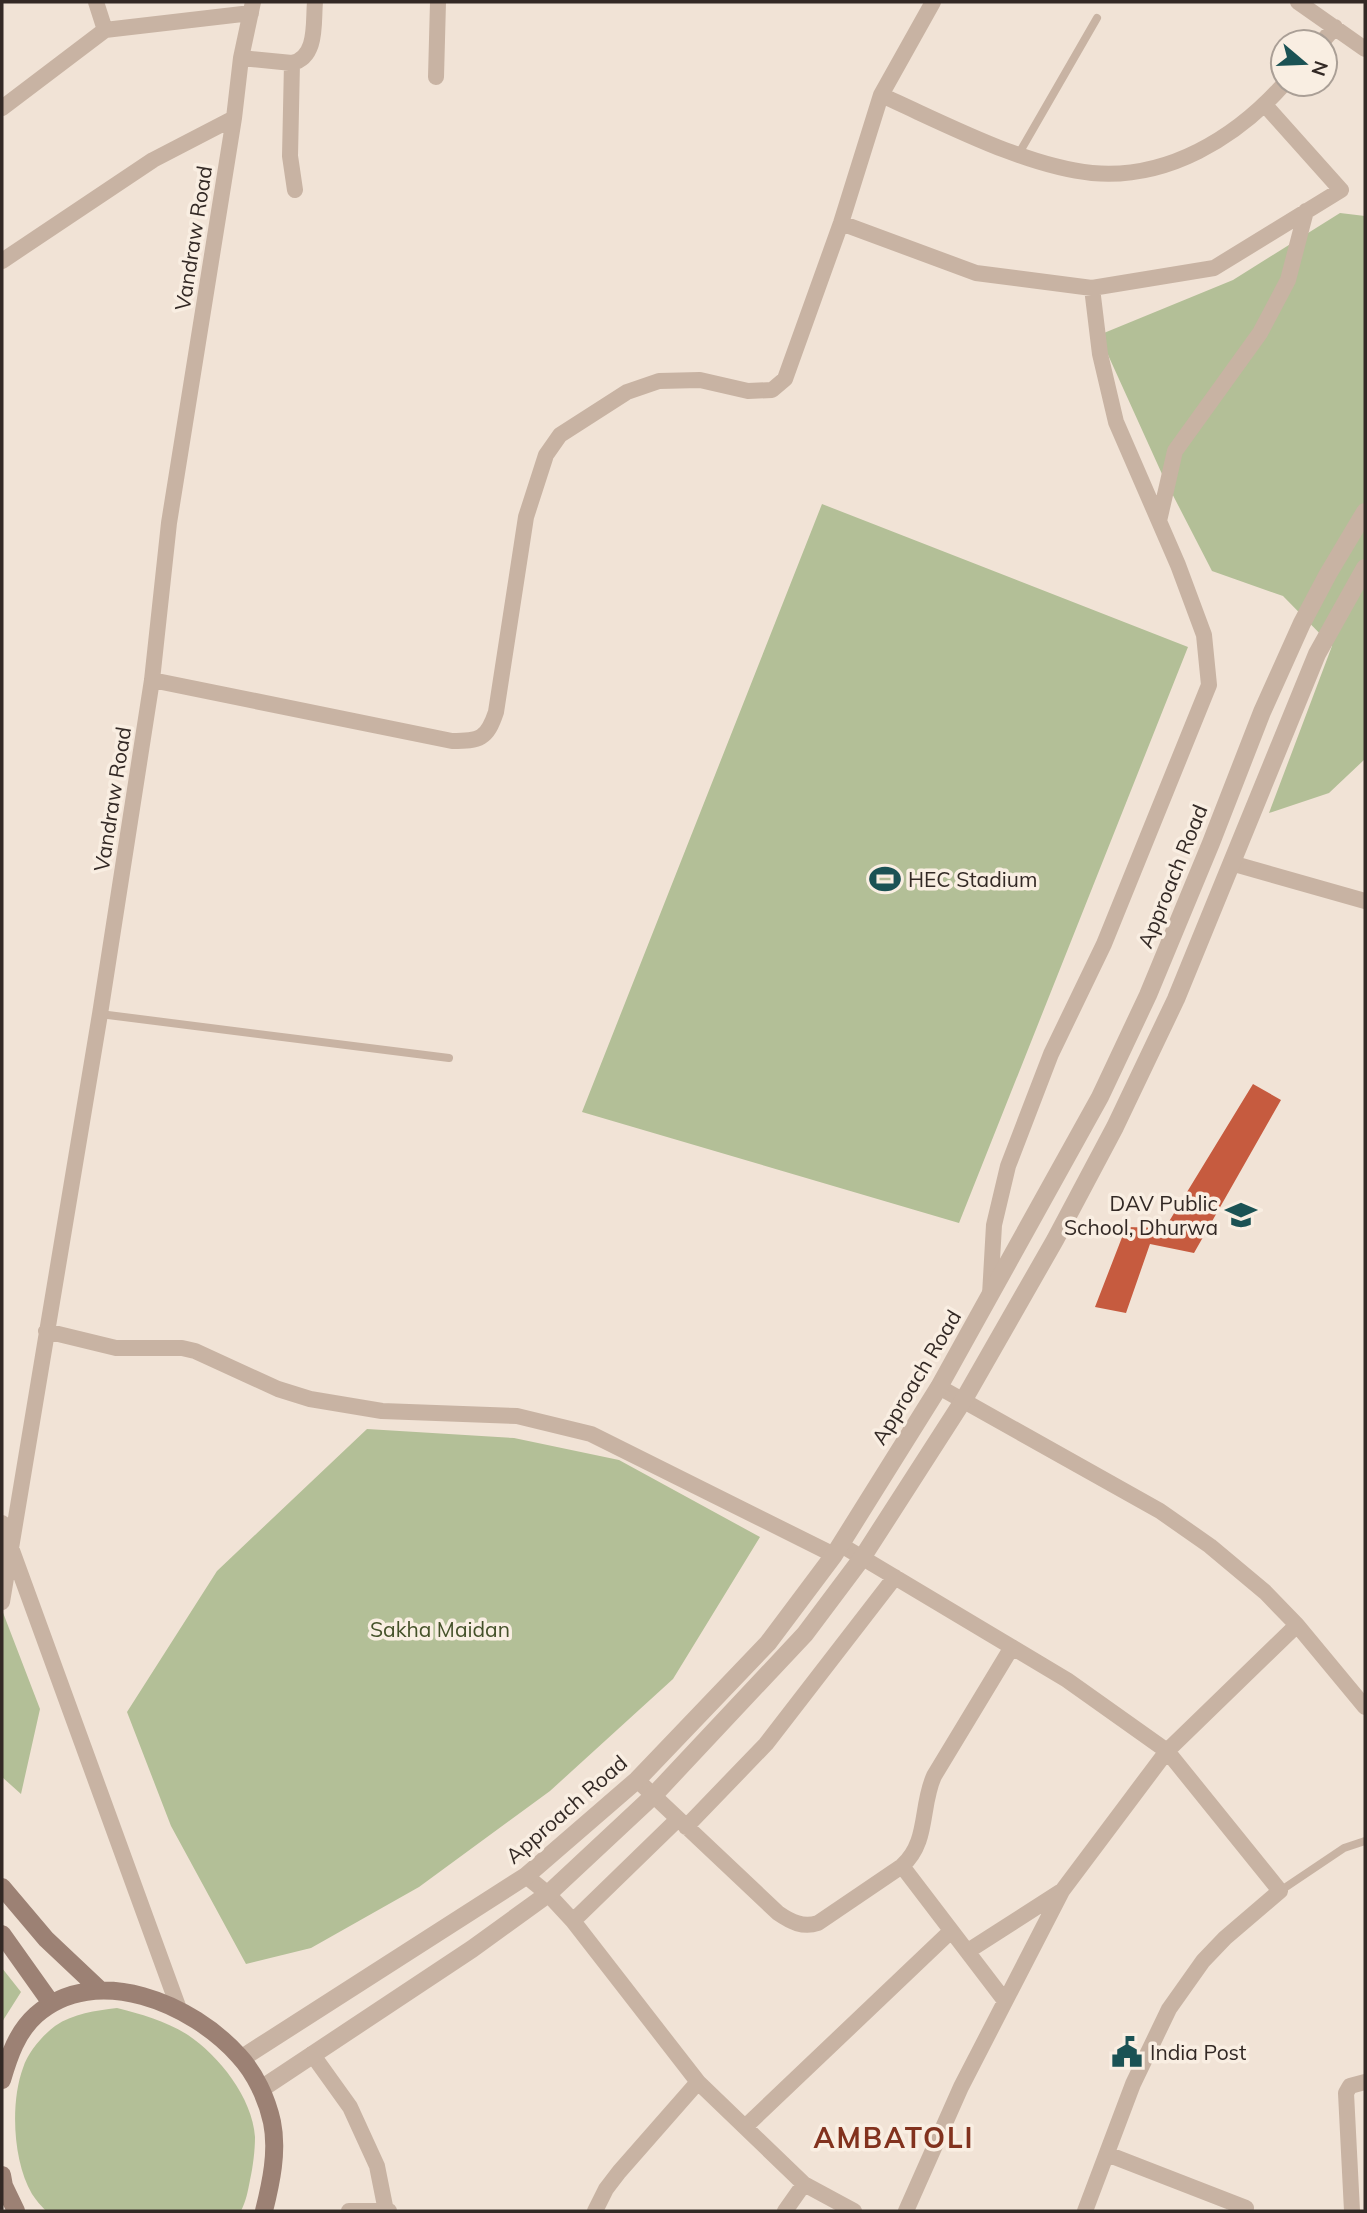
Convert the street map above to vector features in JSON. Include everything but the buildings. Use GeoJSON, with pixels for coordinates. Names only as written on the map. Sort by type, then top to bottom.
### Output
{"type":"FeatureCollection","features":[{"type":"Feature","properties":{"kind":"main road"},"geometry":{"type":"LineString","coordinates":[[2,1887],[46,1938],[99,1989]]}},
{"type":"Feature","properties":{"kind":"main road"},"geometry":{"type":"LineString","coordinates":[[2,1934],[51,2004]]}},
{"type":"Feature","properties":{"kind":"main road"},"geometry":{"type":"LineString","coordinates":[[2,2078],[13,2047],[34,2016],[51,2004],[81,1991],[99,1989],[123,1992],[179,2009],[226,2042],[242,2058],[261,2089],[272,2122],[274,2154],[271,2184],[264,2211]]}},
{"type":"Feature","properties":{"kind":"main road"},"geometry":{"type":"LineString","coordinates":[[3,2181],[16,2211]]}},
{"type":"Feature","properties":{"kind":"street"},"geometry":{"type":"LineString","coordinates":[[96,2],[104,30]]}},
{"type":"Feature","properties":{"kind":"street"},"geometry":{"type":"LineString","coordinates":[[241,58],[298,62],[312,44],[314,2]]}},
{"type":"Feature","properties":{"kind":"street"},"geometry":{"type":"LineString","coordinates":[[436,77],[438,2]]}},
{"type":"Feature","properties":{"kind":"street"},"geometry":{"type":"LineString","coordinates":[[152,680],[452,741],[473,741],[485,735],[492,726],[496,712],[526,517],[546,454],[560,435],[587,417],[628,392],[659,381],[700,380],[762,392],[772,390],[785,379],[841,223],[881,95],[933,2]]}},
{"type":"Feature","properties":{"kind":"street"},"geometry":{"type":"LineString","coordinates":[[1298,2],[1365,49]]}},
{"type":"Feature","properties":{"kind":"street"},"geometry":{"type":"LineString","coordinates":[[2,108],[104,30],[252,8]]}},
{"type":"Feature","properties":{"kind":"street","name":"Vandraw Road"},"geometry":{"type":"LineString","coordinates":[[2,1602],[100,1014],[152,680],[169,523],[234,118],[241,58],[252,8]]}},
{"type":"Feature","properties":{"kind":"street"},"geometry":{"type":"LineString","coordinates":[[292,63],[290,156],[295,190]]}},
{"type":"Feature","properties":{"kind":"street"},"geometry":{"type":"LineString","coordinates":[[881,95],[1018,155],[1091,173],[1141,171],[1172,163],[1227,134],[1271,98]]}},
{"type":"Feature","properties":{"kind":"street"},"geometry":{"type":"LineString","coordinates":[[841,223],[976,273],[1092,288],[1214,268],[1341,190],[1265,105]]}},
{"type":"Feature","properties":{"kind":"street"},"geometry":{"type":"LineString","coordinates":[[2,261],[153,160],[234,118]]}},
{"type":"Feature","properties":{"kind":"street"},"geometry":{"type":"LineString","coordinates":[[1160,521],[1175,451],[1260,333],[1288,280],[1306,211]]}},
{"type":"Feature","properties":{"kind":"street"},"geometry":{"type":"LineString","coordinates":[[990,1295],[994,1225],[1008,1166],[1051,1054],[1104,944],[1209,685],[1204,635],[1160,521],[1116,422],[1100,354],[1092,288]]}},
{"type":"Feature","properties":{"kind":"street","name":"Approach Road"},"geometry":{"type":"LineString","coordinates":[[242,2058],[526,1876],[637,1780],[768,1643],[837,1550],[939,1387],[1100,1097],[1148,995],[1262,712],[1328,574],[1365,512]]}},
{"type":"Feature","properties":{"kind":"street"},"geometry":{"type":"LineString","coordinates":[[261,2089],[472,1949],[548,1894],[653,1796],[805,1634],[862,1558],[963,1401],[1055,1240],[1115,1127],[1176,999],[1317,654],[1365,568]]}},
{"type":"Feature","properties":{"kind":"street"},"geometry":{"type":"LineString","coordinates":[[1231,863],[1365,901]]}},
{"type":"Feature","properties":{"kind":"street"},"geometry":{"type":"LineString","coordinates":[[46,1331],[116,1348],[182,1348],[195,1351],[257,1380],[310,1399],[382,1410],[517,1416],[591,1434],[837,1550],[862,1558],[1067,1680],[1167,1751],[1280,1891],[1226,1938],[1188,1979],[1169,2009],[1133,2084],[1086,2211]]}},
{"type":"Feature","properties":{"kind":"street"},"geometry":{"type":"LineString","coordinates":[[939,1387],[1160,1511],[1210,1546],[1265,1592],[1297,1625],[1365,1707]]}},
{"type":"Feature","properties":{"kind":"street"},"geometry":{"type":"LineString","coordinates":[[2,1523],[179,2009]]}},
{"type":"Feature","properties":{"kind":"street"},"geometry":{"type":"LineString","coordinates":[[572,1922],[766,1744],[895,1577]]}},
{"type":"Feature","properties":{"kind":"street"},"geometry":{"type":"LineString","coordinates":[[906,2211],[961,2087],[1062,1891],[1167,1751],[1297,1625]]}},
{"type":"Feature","properties":{"kind":"street"},"geometry":{"type":"LineString","coordinates":[[637,1780],[778,1913],[788,1920],[811,1925],[825,1919],[902,1867],[912,1857],[918,1848],[927,1796],[934,1776],[1012,1647]]}},
{"type":"Feature","properties":{"kind":"street"},"geometry":{"type":"LineString","coordinates":[[902,1867],[1005,2001]]}},
{"type":"Feature","properties":{"kind":"street"},"geometry":{"type":"LineString","coordinates":[[526,1876],[548,1894],[572,1922],[698,2082],[804,2184],[854,2211]]}},
{"type":"Feature","properties":{"kind":"street"},"geometry":{"type":"LineString","coordinates":[[968,1951],[1062,1891]]}},
{"type":"Feature","properties":{"kind":"street"},"geometry":{"type":"LineString","coordinates":[[745,2127],[951,1931]]}},
{"type":"Feature","properties":{"kind":"street"},"geometry":{"type":"LineString","coordinates":[[312,2054],[350,2107],[377,2166],[388,2211],[349,2211]]}},
{"type":"Feature","properties":{"kind":"street"},"geometry":{"type":"LineString","coordinates":[[595,2211],[606,2189],[698,2082]]}},
{"type":"Feature","properties":{"kind":"street"},"geometry":{"type":"LineString","coordinates":[[1352,2211],[1346,2093],[1354,2083],[1365,2082]]}},
{"type":"Feature","properties":{"kind":"street"},"geometry":{"type":"LineString","coordinates":[[1107,2154],[1246,2208]]}},
{"type":"Feature","properties":{"kind":"street"},"geometry":{"type":"LineString","coordinates":[[785,2211],[804,2184]]}},
{"type":"Feature","properties":{"kind":"lane"},"geometry":{"type":"LineString","coordinates":[[1018,155],[1097,18]]}},
{"type":"Feature","properties":{"kind":"lane"},"geometry":{"type":"LineString","coordinates":[[100,1014],[449,1058]]}},
{"type":"Feature","properties":{"kind":"lane"},"geometry":{"type":"LineString","coordinates":[[1280,1891],[1336,1853],[1365,1840]]}},
{"type":"Feature","properties":{"kind":"green space"},"geometry":{"type":"Polygon","coordinates":[[[1340,213],[1365,216],[1365,759],[1329,793],[1269,813],[1332,646],[1283,596],[1212,571],[1162,474],[1099,335],[1233,280],[1340,213]]]}},
{"type":"Feature","properties":{"kind":"green space","name":"HEC Stadium"},"geometry":{"type":"Polygon","coordinates":[[[822,504],[1188,647],[959,1223],[582,1112],[822,504]]]}},
{"type":"Feature","properties":{"kind":"green space","name":"Sakha Maidan"},"geometry":{"type":"Polygon","coordinates":[[[367,1429],[514,1438],[619,1460],[760,1537],[673,1679],[550,1791],[419,1887],[311,1948],[246,1964],[171,1826],[127,1712],[217,1571],[367,1429]]]}},
{"type":"Feature","properties":{"kind":"green space"},"geometry":{"type":"Polygon","coordinates":[[[2,1610],[40,1709],[21,1794],[2,1777],[2,1610]]]}},
{"type":"Feature","properties":{"kind":"green space"},"geometry":{"type":"Polygon","coordinates":[[[2,1968],[21,1992],[2,2022],[2,1968]]]}},
{"type":"Feature","properties":{"kind":"green space"},"geometry":{"type":"Polygon","coordinates":[[[117,2008],[144,2015],[188,2035],[222,2066],[241,2093],[253,2122],[255,2137],[251,2175],[241,2211],[46,2211],[32,2194],[21,2166],[15,2132],[16,2098],[25,2062],[40,2039],[62,2022],[85,2013],[117,2008]]]}},
{"type":"Feature","properties":{"kind":"place","name":"HEC Stadium"},"geometry":{"type":"Point","coordinates":[885,879]}},
{"type":"Feature","properties":{"kind":"place","name":"DAV Public School, Dhurwa"},"geometry":{"type":"Point","coordinates":[1241,1215]}},
{"type":"Feature","properties":{"kind":"place","name":"India Post"},"geometry":{"type":"Point","coordinates":[1127,2052]}},
{"type":"Feature","properties":{"kind":"district","name":"AMBATOLI"},"geometry":{"type":"Point","coordinates":[894,2137]}}]}
